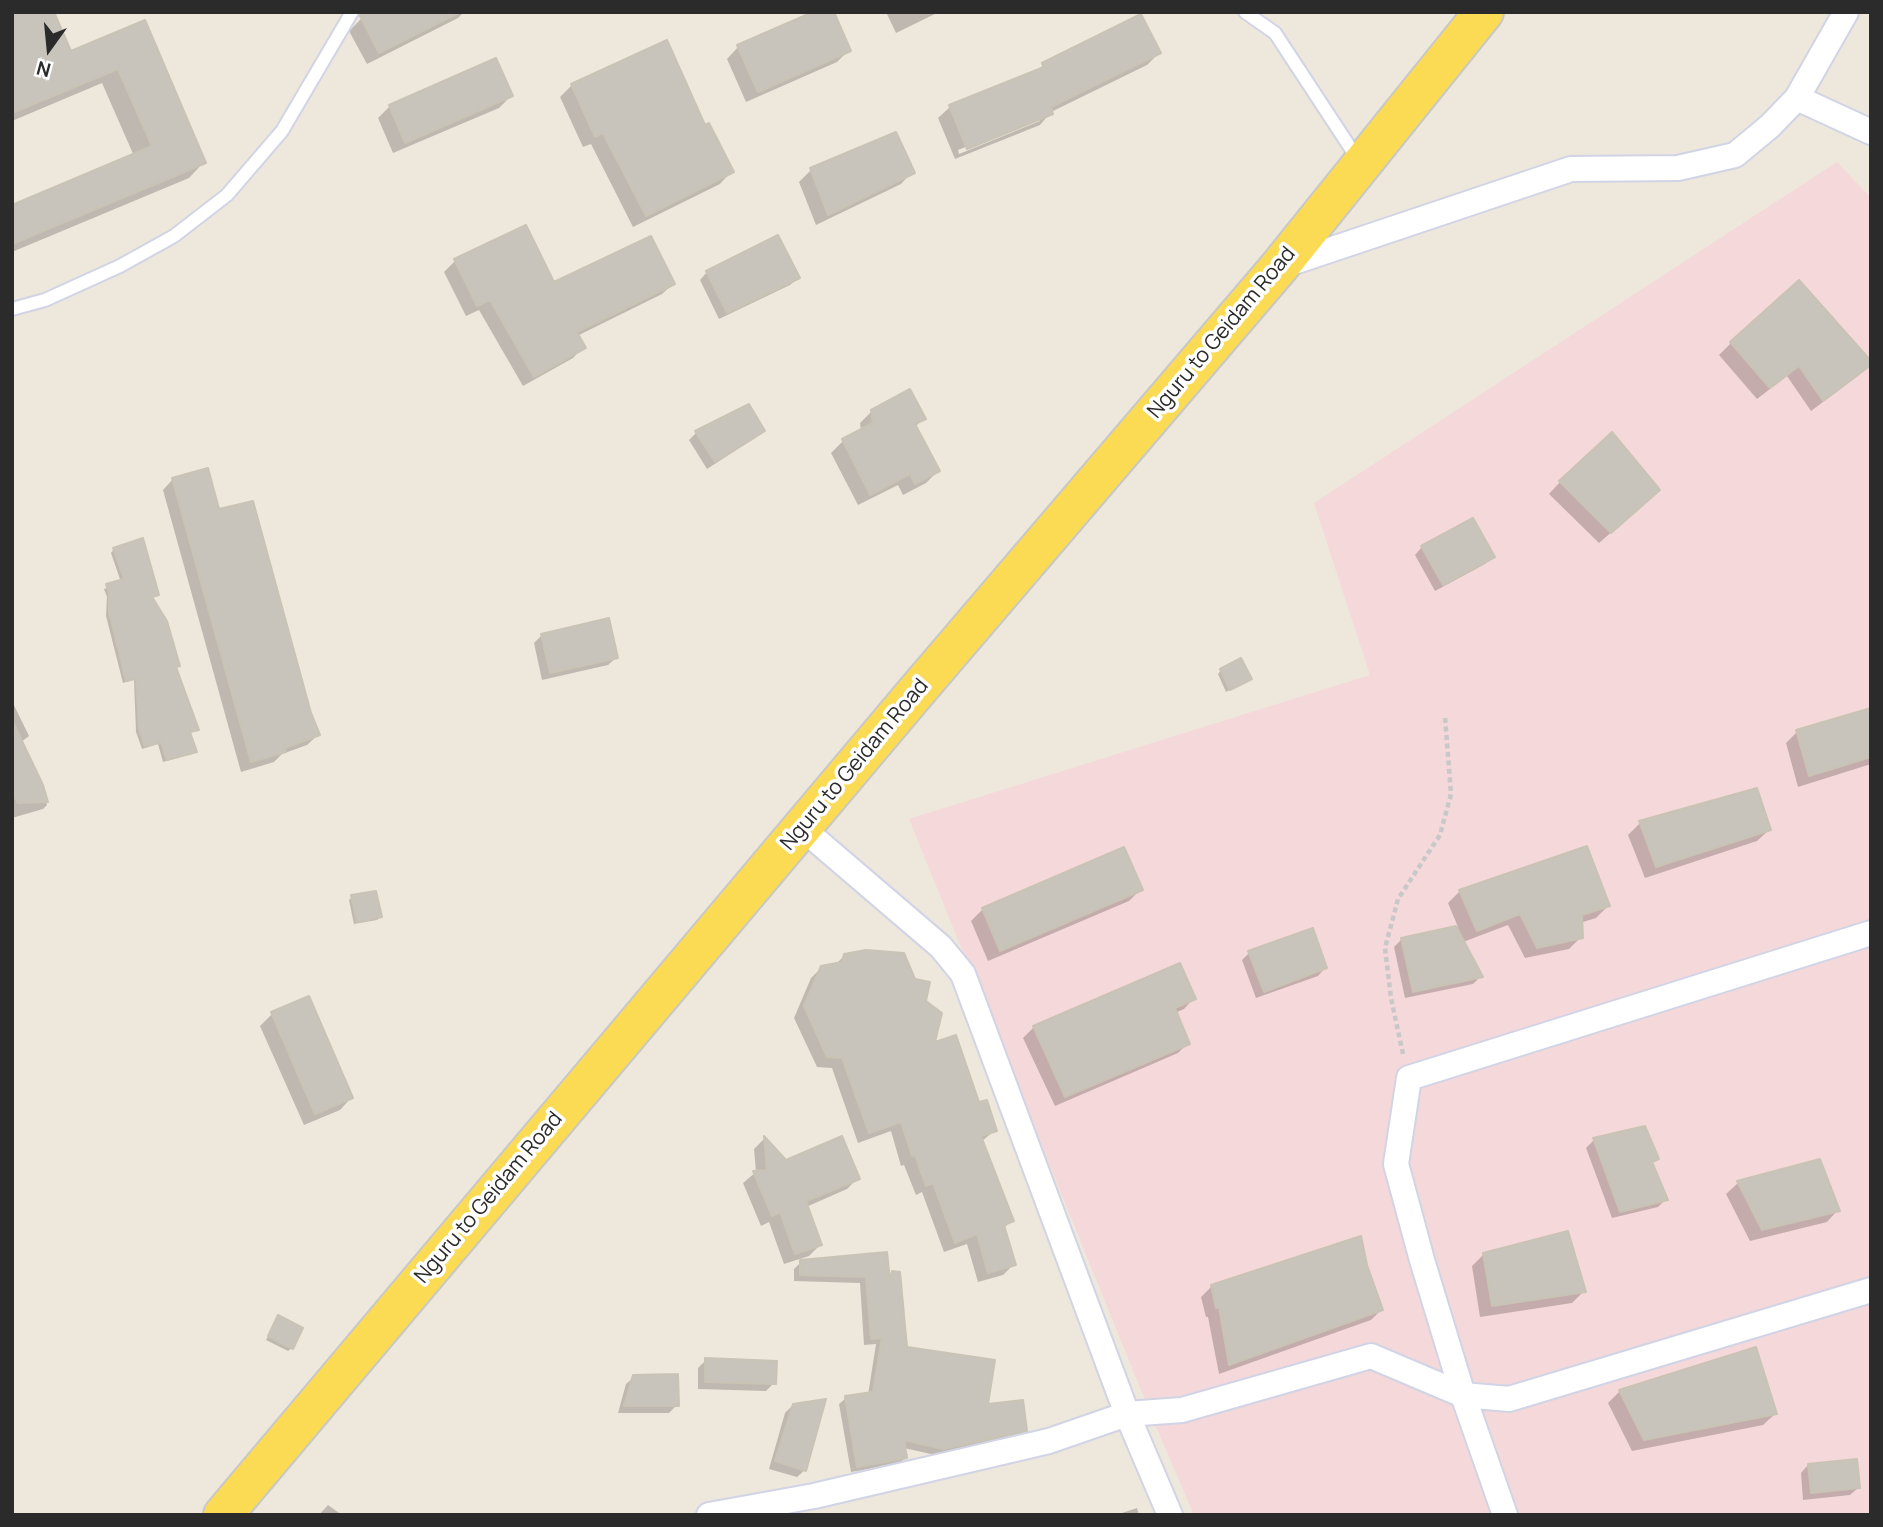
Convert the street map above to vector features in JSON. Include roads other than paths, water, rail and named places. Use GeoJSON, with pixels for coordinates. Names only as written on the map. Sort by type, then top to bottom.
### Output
{"type":"FeatureCollection","features":[{"type":"Feature","properties":{"kind":"main road","name":"Nguru to Geidam Road"},"geometry":{"type":"LineString","coordinates":[[223,1515],[1279,267],[1484,12]]}},
{"type":"Feature","properties":{"kind":"street"},"geometry":{"type":"LineString","coordinates":[[1279,267],[1571,169],[1678,168],[1735,155],[1770,126],[1797,97],[1846,12]]}},
{"type":"Feature","properties":{"kind":"street"},"geometry":{"type":"LineString","coordinates":[[1797,97],[1871,132]]}},
{"type":"Feature","properties":{"kind":"street"},"geometry":{"type":"LineString","coordinates":[[802,828],[941,947],[964,974],[1127,1414],[1170,1515]]}},
{"type":"Feature","properties":{"kind":"street"},"geometry":{"type":"LineString","coordinates":[[1505,1515],[1463,1395],[1396,1164],[1409,1078],[1871,933]]}},
{"type":"Feature","properties":{"kind":"street"},"geometry":{"type":"LineString","coordinates":[[709,1515],[814,1496],[1049,1441],[1127,1414],[1182,1410],[1371,1356],[1463,1395],[1509,1399],[1871,1290]]}},
{"type":"Feature","properties":{"kind":"lane"},"geometry":{"type":"LineString","coordinates":[[12,309],[45,300],[120,266],[174,236],[227,195],[282,131],[352,12]]}},
{"type":"Feature","properties":{"kind":"lane"},"geometry":{"type":"LineString","coordinates":[[1244,12],[1275,33],[1361,165]]}}]}
